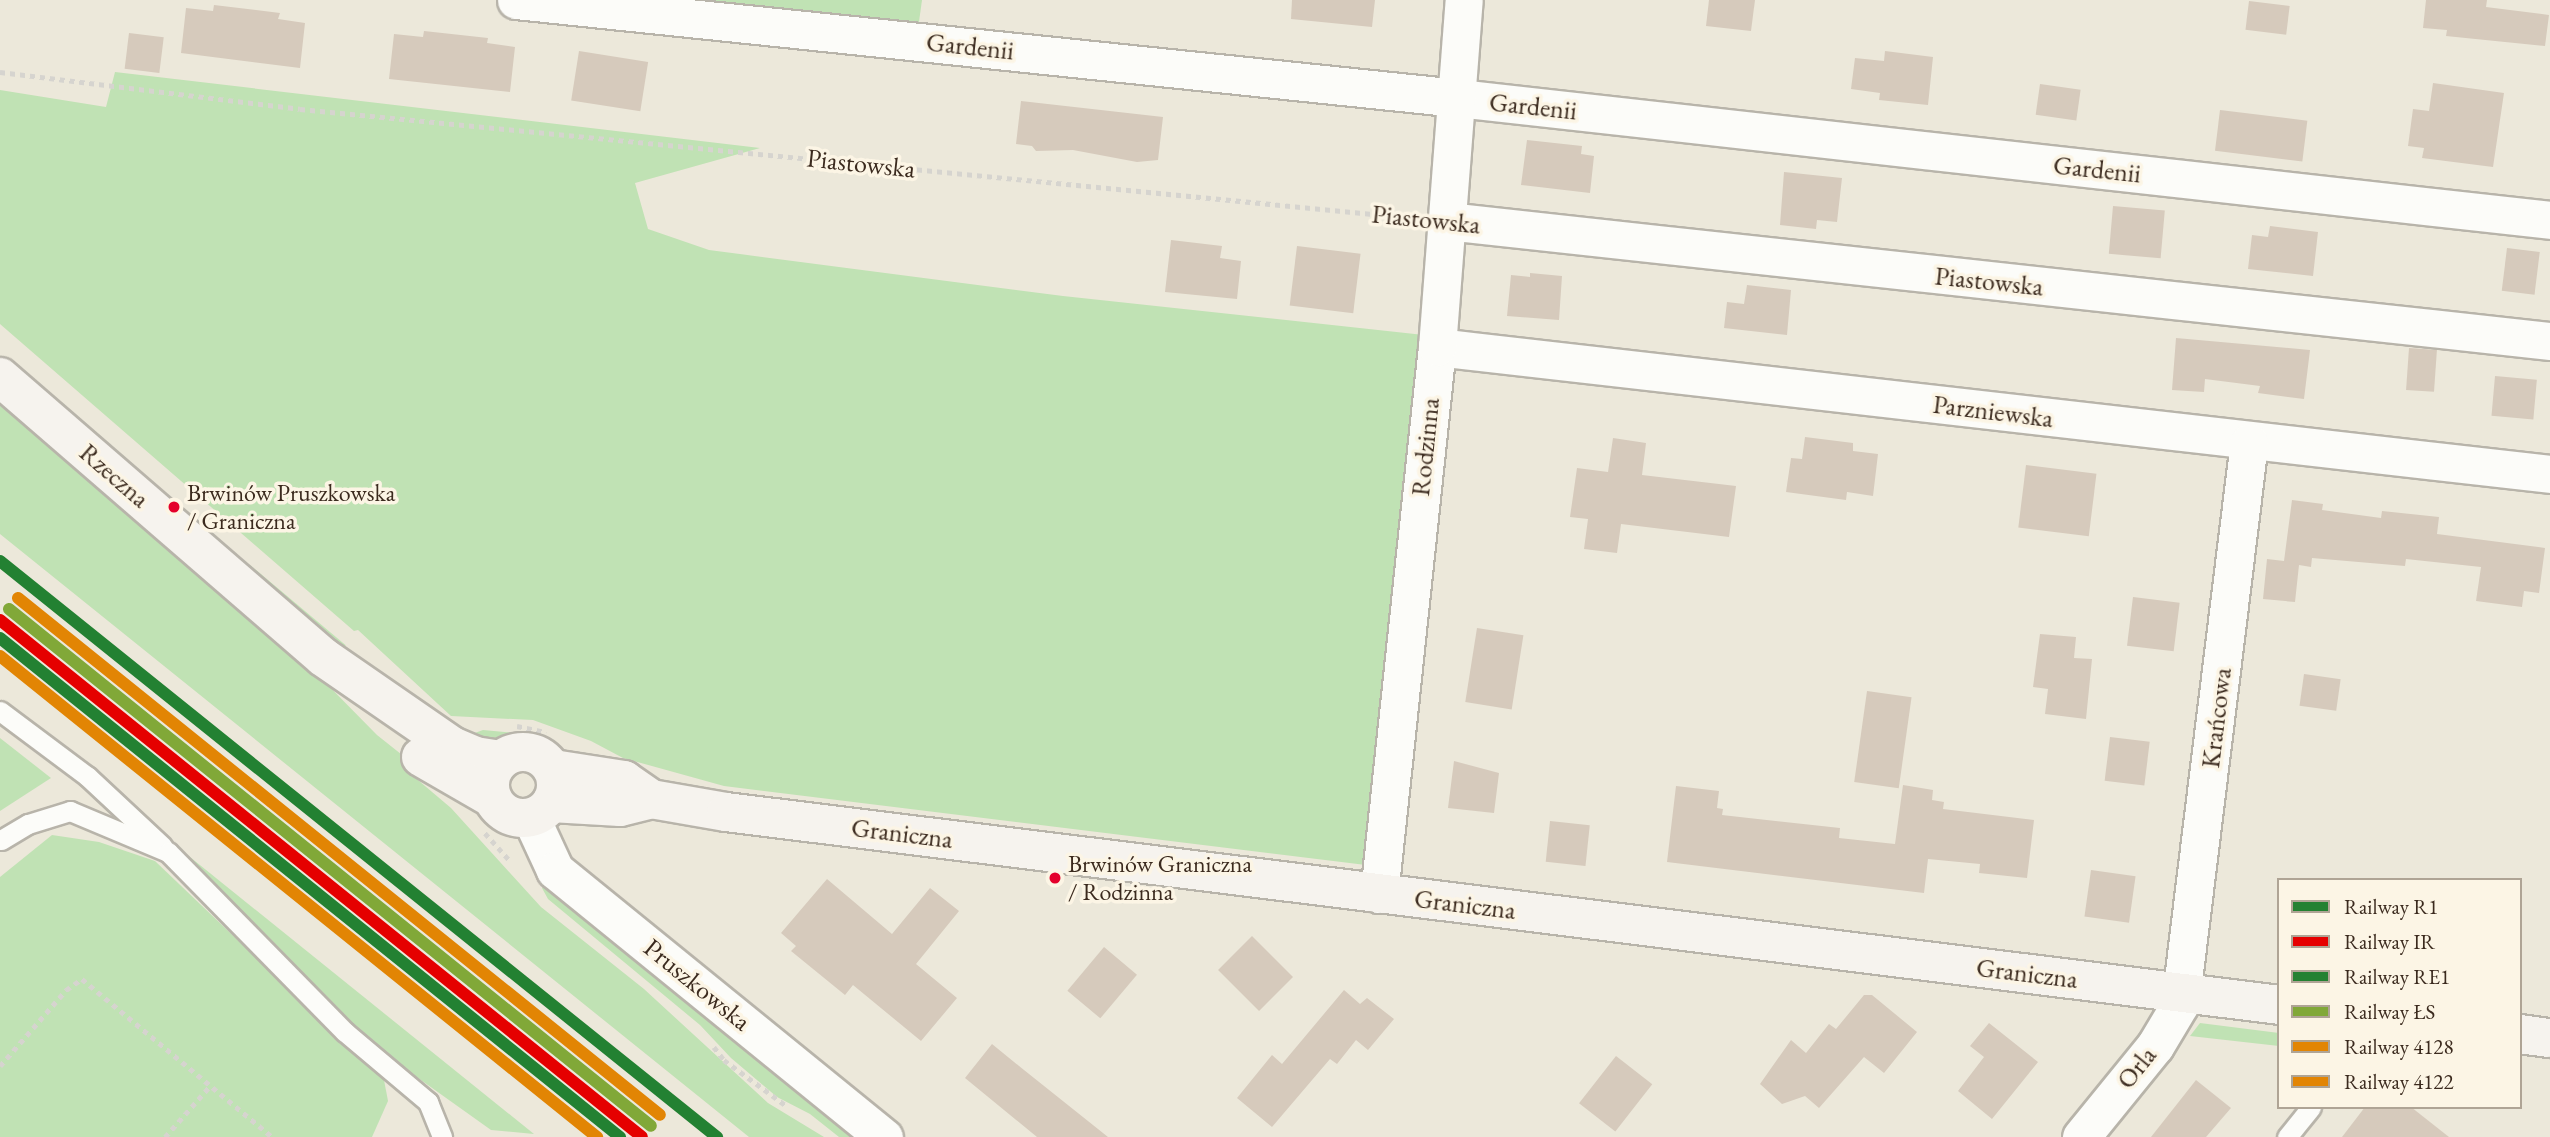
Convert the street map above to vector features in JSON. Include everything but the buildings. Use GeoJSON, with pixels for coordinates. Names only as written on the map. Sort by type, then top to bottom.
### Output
{"type":"FeatureCollection","features":[{"type":"Feature","properties":{"kind":"street","name":"Gardenii"},"geometry":{"type":"LineString","coordinates":[[516,0],[1458,99],[2550,220]]}},
{"type":"Feature","properties":{"kind":"street","name":"Rodzinna"},"geometry":{"type":"LineString","coordinates":[[1379,894],[1437,347],[1464,0]]}},
{"type":"Feature","properties":{"kind":"street","name":"Piastowska"},"geometry":{"type":"LineString","coordinates":[[1447,221],[2550,341]]}},
{"type":"Feature","properties":{"kind":"street","name":"Parzniewska"},"geometry":{"type":"LineString","coordinates":[[1437,347],[2249,442],[2550,474]]}},
{"type":"Feature","properties":{"kind":"street","name":"Rzeczna"},"geometry":{"type":"LineString","coordinates":[[0,377],[323,657],[452,746],[475,756],[500,760]]}},
{"type":"Feature","properties":{"kind":"street","name":"Krańcowa"},"geometry":{"type":"LineString","coordinates":[[2182,994],[2249,442]]}},
{"type":"Feature","properties":{"kind":"street","name":"Rzeczna"},"geometry":{"type":"LineString","coordinates":[[323,657],[366,716],[393,738],[492,798]]}},
{"type":"Feature","properties":{"kind":"street"},"geometry":{"type":"LineString","coordinates":[[527,751],[546,760],[545,797],[505,814],[492,798],[490,777],[500,760],[527,751]]}},
{"type":"Feature","properties":{"kind":"street","name":"Graniczna"},"geometry":{"type":"LineString","coordinates":[[545,797],[620,807],[651,799],[1379,894],[2277,1005]]}},
{"type":"Feature","properties":{"kind":"street","name":"Pruszkowska"},"geometry":{"type":"LineString","coordinates":[[545,797],[555,870],[884,1137]]}},
{"type":"Feature","properties":{"kind":"street","name":"Orla"},"geometry":{"type":"LineString","coordinates":[[2081,1137],[2163,1035],[2182,994]]}},
{"type":"Feature","properties":{"kind":"street"},"geometry":{"type":"LineString","coordinates":[[2522,1034],[2550,1038]]}},
{"type":"Feature","properties":{"kind":"lane"},"geometry":{"type":"LineString","coordinates":[[0,710],[87,776],[168,852],[345,1032],[428,1102],[442,1137]]}},
{"type":"Feature","properties":{"kind":"lane"},"geometry":{"type":"LineString","coordinates":[[1,840],[28,824],[70,811],[168,852]]}},
{"type":"Feature","properties":{"kind":"lane"},"geometry":{"type":"LineString","coordinates":[[2287,1137],[2309,1109]]}},
{"type":"Feature","properties":{"kind":"path","name":"Piastowska"},"geometry":{"type":"LineString","coordinates":[[0,72],[300,109],[1447,221]]}},
{"type":"Feature","properties":{"kind":"path"},"geometry":{"type":"LineString","coordinates":[[0,1066],[66,990],[82,979],[272,1137]]}},
{"type":"Feature","properties":{"kind":"path"},"geometry":{"type":"LineString","coordinates":[[165,1137],[210,1086]]}},
{"type":"Feature","properties":{"kind":"green space"},"geometry":{"type":"Polygon","coordinates":[[[679,0],[922,0],[918,29],[679,0]]]}},
{"type":"Feature","properties":{"kind":"green space"},"geometry":{"type":"Polygon","coordinates":[[[115,72],[760,148],[635,183],[648,229],[709,250],[1063,296],[1424,335],[1374,866],[724,786],[623,758],[591,741],[533,720],[451,716],[358,630],[354,631],[0,324],[0,90],[106,107],[115,72]]]}},
{"type":"Feature","properties":{"kind":"green space"},"geometry":{"type":"Polygon","coordinates":[[[0,398],[313,670],[377,735],[416,766],[412,775],[451,808],[541,907],[644,989],[768,1103],[824,1137],[749,1137],[0,534],[0,398]]]}},
{"type":"Feature","properties":{"kind":"green space"},"geometry":{"type":"Polygon","coordinates":[[[59,400],[141,471],[138,474],[56,403],[59,400]]]}},
{"type":"Feature","properties":{"kind":"green space"},"geometry":{"type":"Polygon","coordinates":[[[250,565],[346,645],[343,649],[247,569],[250,565]]]}},
{"type":"Feature","properties":{"kind":"green space"},"geometry":{"type":"Polygon","coordinates":[[[483,730],[525,734],[592,760],[525,740],[469,743],[472,734],[483,730]]]}},
{"type":"Feature","properties":{"kind":"green space"},"geometry":{"type":"Polygon","coordinates":[[[0,738],[51,778],[0,811],[0,738]]]}},
{"type":"Feature","properties":{"kind":"green space"},"geometry":{"type":"Polygon","coordinates":[[[52,835],[99,842],[155,861],[384,1080],[388,1101],[372,1137],[0,1137],[0,877],[52,835]]]}},
{"type":"Feature","properties":{"kind":"green space"},"geometry":{"type":"Polygon","coordinates":[[[185,853],[534,1134],[491,1130],[376,1048],[185,853]]]}},
{"type":"Feature","properties":{"kind":"green space"},"geometry":{"type":"Polygon","coordinates":[[[547,880],[863,1137],[839,1137],[810,1114],[777,1097],[731,1058],[700,1025],[548,899],[542,888],[547,880]]]}},
{"type":"Feature","properties":{"kind":"green space"},"geometry":{"type":"Polygon","coordinates":[[[2200,1023],[2277,1033],[2277,1046],[2190,1036],[2200,1023]]]}},
{"type":"Feature","properties":{"kind":"rail line","name":"R1"},"geometry":{"type":"LineString","coordinates":[[0,561],[717,1137]]}},
{"type":"Feature","properties":{"kind":"rail line","name":"4122"},"geometry":{"type":"LineString","coordinates":[[18,598],[660,1115]]}},
{"type":"Feature","properties":{"kind":"rail line","name":"ŁS"},"geometry":{"type":"LineString","coordinates":[[9,609],[651,1126]]}},
{"type":"Feature","properties":{"kind":"rail line","name":"IR"},"geometry":{"type":"LineString","coordinates":[[0,620],[642,1137]]}},
{"type":"Feature","properties":{"kind":"rail line","name":"RE1"},"geometry":{"type":"LineString","coordinates":[[0,638],[620,1137]]}},
{"type":"Feature","properties":{"kind":"rail line","name":"4128"},"geometry":{"type":"LineString","coordinates":[[0,656],[597,1137]]}},
{"type":"Feature","properties":{"kind":"place","name":"Brwinów Pruszkowska / Graniczna"},"geometry":{"type":"Point","coordinates":[174,507]}},
{"type":"Feature","properties":{"kind":"place","name":"Brwinów Graniczna / Rodzinna"},"geometry":{"type":"Point","coordinates":[1055,878]}}]}
